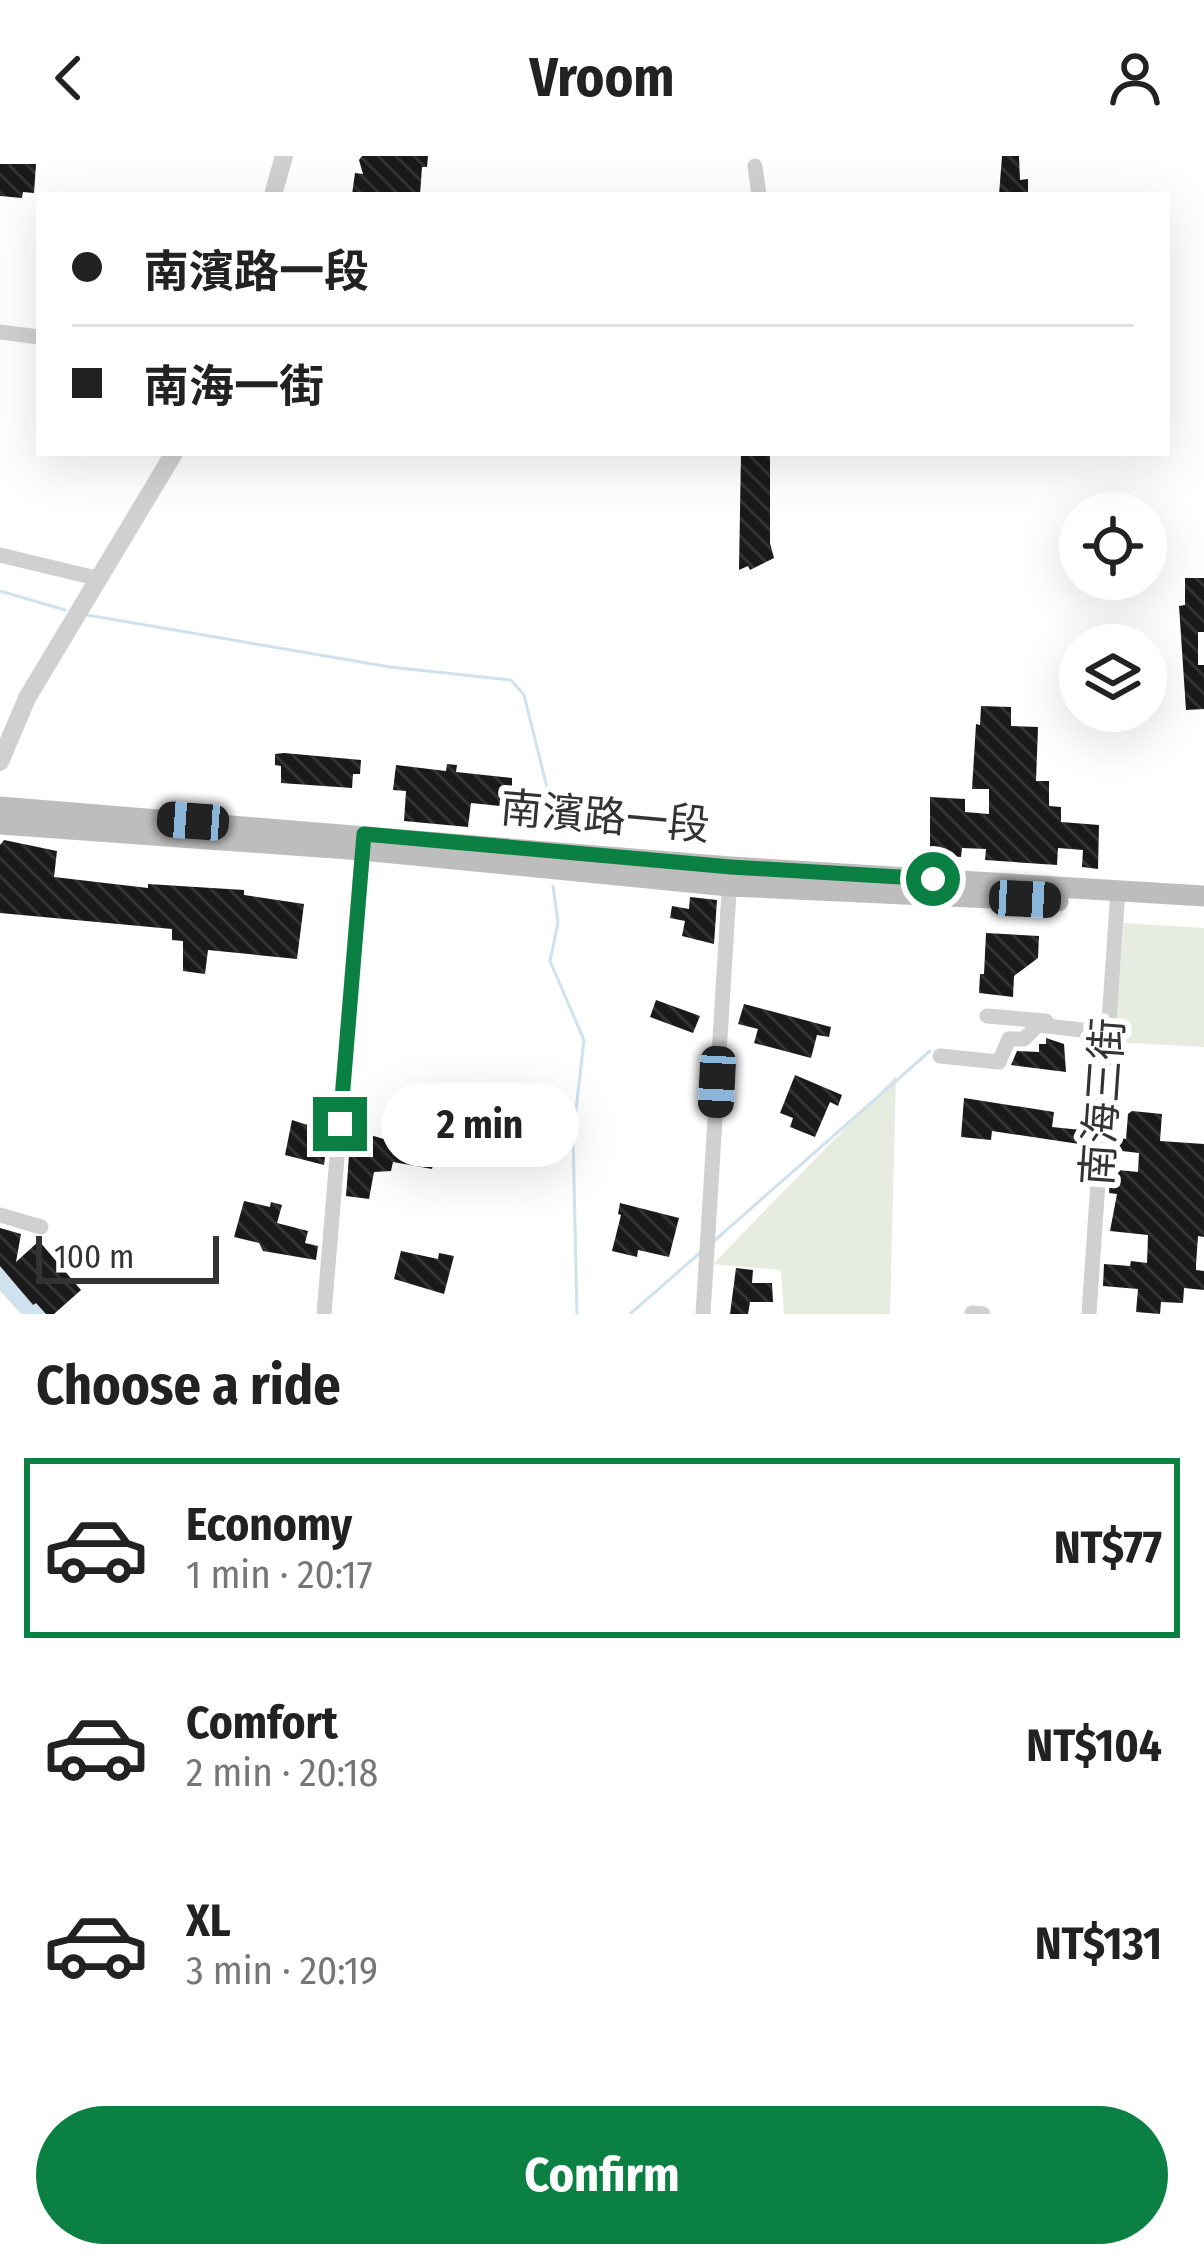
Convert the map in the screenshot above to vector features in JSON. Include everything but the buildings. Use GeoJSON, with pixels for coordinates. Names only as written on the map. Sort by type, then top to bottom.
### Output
{"type":"FeatureCollection","features":[{"type":"Feature","properties":{"kind":"main road","name":"南濱路一段"},"geometry":{"type":"LineString","coordinates":[[0,807],[730,877],[1118,897],[1204,896]]}},
{"type":"Feature","properties":{"kind":"main road","name":"南濱路一段"},"geometry":{"type":"LineString","coordinates":[[0,824],[363,842]]}},
{"type":"Feature","properties":{"kind":"main road","name":"南濱路一段"},"geometry":{"type":"LineString","coordinates":[[1118,897],[1204,910]]}},
{"type":"Feature","properties":{"kind":"street"},"geometry":{"type":"LineString","coordinates":[[274,192],[284,156]]}},
{"type":"Feature","properties":{"kind":"street"},"geometry":{"type":"LineString","coordinates":[[755,166],[759,192]]}},
{"type":"Feature","properties":{"kind":"street"},"geometry":{"type":"LineString","coordinates":[[0,332],[36,337]]}},
{"type":"Feature","properties":{"kind":"street"},"geometry":{"type":"LineString","coordinates":[[0,762],[27,698],[171,456]]}},
{"type":"Feature","properties":{"kind":"street"},"geometry":{"type":"LineString","coordinates":[[0,554],[96,578]]}},
{"type":"Feature","properties":{"kind":"street"},"geometry":{"type":"LineString","coordinates":[[324,1314],[363,842]]}},
{"type":"Feature","properties":{"kind":"street"},"geometry":{"type":"LineString","coordinates":[[703,1314],[730,877]]}},
{"type":"Feature","properties":{"kind":"street","name":"南海三街"},"geometry":{"type":"LineString","coordinates":[[1089,1314],[1118,897]]}},
{"type":"Feature","properties":{"kind":"street"},"geometry":{"type":"LineString","coordinates":[[987,1016],[1108,1030]]}},
{"type":"Feature","properties":{"kind":"street"},"geometry":{"type":"LineString","coordinates":[[940,1056],[999,1062],[1009,1039],[1024,1040],[1038,1025],[1108,1030]]}},
{"type":"Feature","properties":{"kind":"street"},"geometry":{"type":"LineString","coordinates":[[0,1215],[41,1226]]}},
{"type":"Feature","properties":{"kind":"street"},"geometry":{"type":"LineString","coordinates":[[972,1312],[983,1314]]}},
{"type":"Feature","properties":{"kind":"shaded area"},"geometry":{"type":"Polygon","coordinates":[[[1124,923],[1204,928],[1204,1047],[1114,1042],[1124,923]]]}},
{"type":"Feature","properties":{"kind":"shaded area"},"geometry":{"type":"Polygon","coordinates":[[[896,1076],[890,1314],[784,1314],[781,1270],[713,1264],[896,1076]]]}},
{"type":"Feature","properties":{"kind":"waterway"},"geometry":{"type":"LineString","coordinates":[[0,591],[65,610]]}},
{"type":"Feature","properties":{"kind":"waterway"},"geometry":{"type":"LineString","coordinates":[[87,615],[390,667],[511,680],[524,695],[557,828]]}},
{"type":"Feature","properties":{"kind":"waterway"},"geometry":{"type":"LineString","coordinates":[[553,886],[558,923],[550,961],[584,1040],[573,1136],[577,1314]]}},
{"type":"Feature","properties":{"kind":"waterway"},"geometry":{"type":"LineString","coordinates":[[713,1242],[930,1051]]}},
{"type":"Feature","properties":{"kind":"waterway"},"geometry":{"type":"LineString","coordinates":[[630,1314],[701,1252]]}},
{"type":"Feature","properties":{"kind":"waterway"},"geometry":{"type":"LineString","coordinates":[[0,1275],[35,1314]]}},
{"type":"Feature","properties":{"kind":"route"},"geometry":{"type":"LineString","coordinates":[[340,1124],[364,834],[731,867],[933,879]]}}]}
